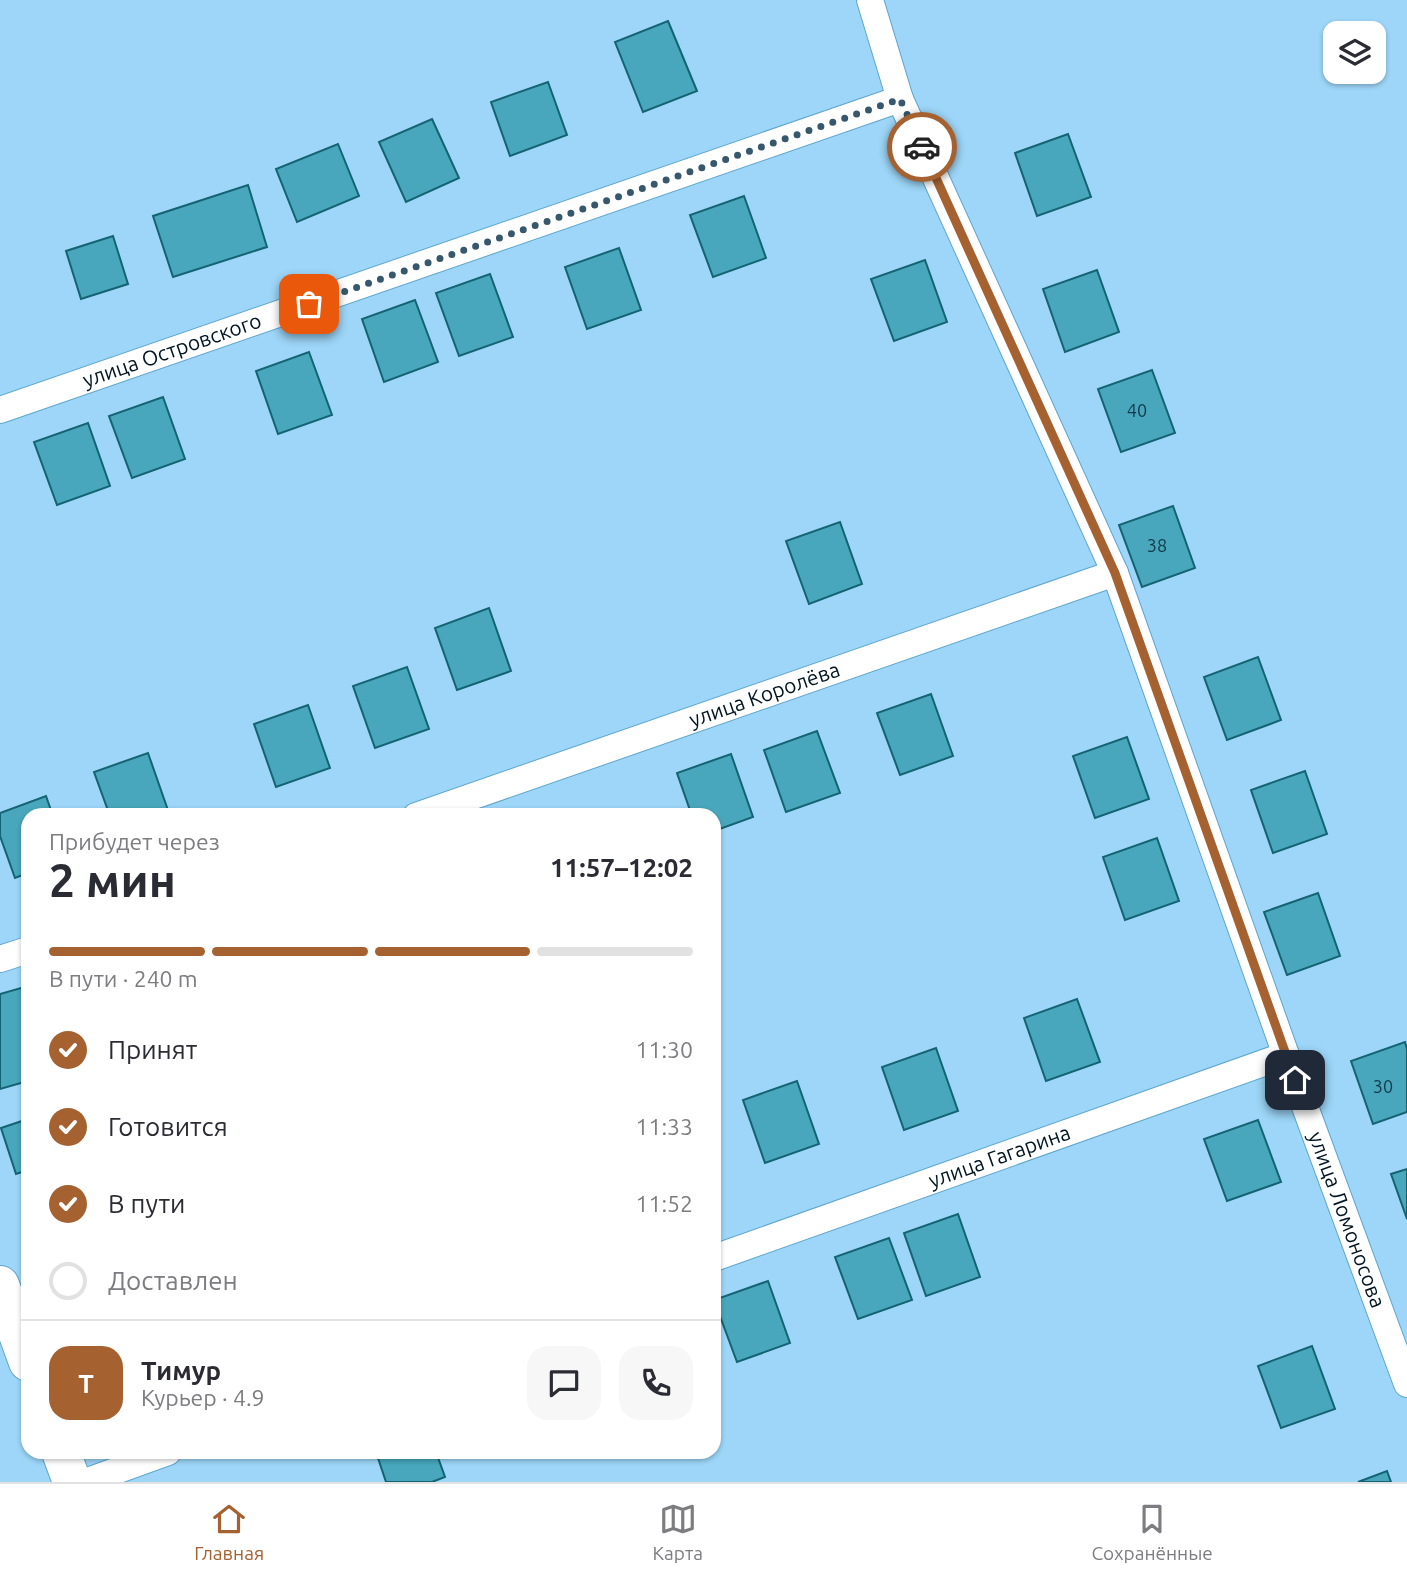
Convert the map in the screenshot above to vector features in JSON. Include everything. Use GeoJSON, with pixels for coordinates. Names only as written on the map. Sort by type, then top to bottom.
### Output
{"type":"FeatureCollection","features":[{"type":"Feature","properties":{"kind":"street","name":"улица Ломоносова"},"geometry":{"type":"LineString","coordinates":[[870,0],[900,99],[1115,573],[1286,1055],[1407,1384]]}},
{"type":"Feature","properties":{"kind":"street","name":"улица Островского"},"geometry":{"type":"LineString","coordinates":[[0,411],[900,99]]}},
{"type":"Feature","properties":{"kind":"street","name":"улица Королёва"},"geometry":{"type":"LineString","coordinates":[[439,808],[1115,573]]}},
{"type":"Feature","properties":{"kind":"street"},"geometry":{"type":"LineString","coordinates":[[0,960],[21,952]]}},
{"type":"Feature","properties":{"kind":"street","name":"улица Гагарина"},"geometry":{"type":"LineString","coordinates":[[721,1256],[1286,1055]]}},
{"type":"Feature","properties":{"kind":"street"},"geometry":{"type":"LineString","coordinates":[[0,1284],[21,1342]]}},
{"type":"Feature","properties":{"kind":"street"},"geometry":{"type":"LineString","coordinates":[[64,1459],[72,1482]]}},
{"type":"Feature","properties":{"kind":"street"},"geometry":{"type":"LineString","coordinates":[[85,1482],[149,1459]]}},
{"type":"Feature","properties":{"kind":"building"},"geometry":{"type":"Polygon","coordinates":[[[668,21],[697,91],[643,112],[615,42],[668,21]]]}},
{"type":"Feature","properties":{"kind":"building"},"geometry":{"type":"Polygon","coordinates":[[[548,82],[567,135],[510,156],[491,102],[548,82]]]}},
{"type":"Feature","properties":{"kind":"building"},"geometry":{"type":"Polygon","coordinates":[[[432,119],[459,178],[406,202],[379,142],[432,119]]]}},
{"type":"Feature","properties":{"kind":"building"},"geometry":{"type":"Polygon","coordinates":[[[1068,134],[1091,197],[1037,216],[1015,153],[1068,134]]]}},
{"type":"Feature","properties":{"kind":"building"},"geometry":{"type":"Polygon","coordinates":[[[338,144],[359,196],[297,222],[276,169],[338,144]]]}},
{"type":"Feature","properties":{"kind":"building"},"geometry":{"type":"Polygon","coordinates":[[[248,185],[267,247],[173,277],[153,216],[248,185]]]}},
{"type":"Feature","properties":{"kind":"building"},"geometry":{"type":"Polygon","coordinates":[[[744,196],[766,258],[713,277],[690,215],[744,196]]]}},
{"type":"Feature","properties":{"kind":"building"},"geometry":{"type":"Polygon","coordinates":[[[113,236],[128,284],[81,299],[66,251],[113,236]]]}},
{"type":"Feature","properties":{"kind":"building"},"geometry":{"type":"Polygon","coordinates":[[[619,248],[641,310],[587,329],[565,267],[619,248]]]}},
{"type":"Feature","properties":{"kind":"building"},"geometry":{"type":"Polygon","coordinates":[[[925,260],[947,322],[894,341],[871,279],[925,260]]]}},
{"type":"Feature","properties":{"kind":"building"},"geometry":{"type":"Polygon","coordinates":[[[1097,270],[1119,332],[1065,352],[1043,289],[1097,270]]]}},
{"type":"Feature","properties":{"kind":"building"},"geometry":{"type":"Polygon","coordinates":[[[490,274],[513,337],[459,356],[436,293],[490,274]]]}},
{"type":"Feature","properties":{"kind":"building"},"geometry":{"type":"Polygon","coordinates":[[[415,300],[438,362],[384,382],[362,319],[415,300]]]}},
{"type":"Feature","properties":{"kind":"building"},"geometry":{"type":"Polygon","coordinates":[[[309,352],[332,415],[278,434],[256,371],[309,352]]]}},
{"type":"Feature","properties":{"kind":"building"},"geometry":{"type":"Polygon","coordinates":[[[1152,370],[1175,433],[1121,452],[1098,389],[1152,370]]]}},
{"type":"Feature","properties":{"kind":"building"},"geometry":{"type":"Polygon","coordinates":[[[163,397],[185,459],[132,478],[109,416],[163,397]]]}},
{"type":"Feature","properties":{"kind":"building"},"geometry":{"type":"Polygon","coordinates":[[[88,423],[110,486],[57,505],[34,442],[88,423]]]}},
{"type":"Feature","properties":{"kind":"building"},"geometry":{"type":"Polygon","coordinates":[[[1173,506],[1195,568],[1142,587],[1119,525],[1173,506]]]}},
{"type":"Feature","properties":{"kind":"building"},"geometry":{"type":"Polygon","coordinates":[[[840,522],[862,584],[809,604],[786,541],[840,522]]]}},
{"type":"Feature","properties":{"kind":"building"},"geometry":{"type":"Polygon","coordinates":[[[489,608],[511,671],[457,690],[435,628],[489,608]]]}},
{"type":"Feature","properties":{"kind":"building"},"geometry":{"type":"Polygon","coordinates":[[[1258,657],[1281,720],[1227,740],[1204,677],[1258,657]]]}},
{"type":"Feature","properties":{"kind":"building"},"geometry":{"type":"Polygon","coordinates":[[[407,667],[429,729],[375,748],[353,686],[407,667]]]}},
{"type":"Feature","properties":{"kind":"building"},"geometry":{"type":"Polygon","coordinates":[[[931,694],[953,756],[900,775],[877,713],[931,694]]]}},
{"type":"Feature","properties":{"kind":"building"},"geometry":{"type":"Polygon","coordinates":[[[308,705],[330,768],[276,787],[254,724],[308,705]]]}},
{"type":"Feature","properties":{"kind":"building"},"geometry":{"type":"Polygon","coordinates":[[[817,731],[840,793],[786,812],[764,750],[817,731]]]}},
{"type":"Feature","properties":{"kind":"building"},"geometry":{"type":"Polygon","coordinates":[[[1127,737],[1149,799],[1095,818],[1073,756],[1127,737]]]}},
{"type":"Feature","properties":{"kind":"building"},"geometry":{"type":"Polygon","coordinates":[[[148,753],[167,808],[107,808],[94,772],[148,753]]]}},
{"type":"Feature","properties":{"kind":"building"},"geometry":{"type":"Polygon","coordinates":[[[731,754],[753,817],[721,828],[721,808],[689,808],[677,773],[731,754]]]}},
{"type":"Feature","properties":{"kind":"building"},"geometry":{"type":"Polygon","coordinates":[[[1305,771],[1327,834],[1273,853],[1251,790],[1305,771]]]}},
{"type":"Feature","properties":{"kind":"building"},"geometry":{"type":"Polygon","coordinates":[[[46,796],[50,808],[21,808],[21,876],[15,878],[0,836],[0,813],[46,796]]]}},
{"type":"Feature","properties":{"kind":"building"},"geometry":{"type":"Polygon","coordinates":[[[1157,838],[1179,901],[1125,920],[1103,857],[1157,838]]]}},
{"type":"Feature","properties":{"kind":"building"},"geometry":{"type":"Polygon","coordinates":[[[1318,893],[1340,956],[1287,975],[1264,912],[1318,893]]]}},
{"type":"Feature","properties":{"kind":"building"},"geometry":{"type":"Polygon","coordinates":[[[21,988],[21,1083],[0,1089],[0,994],[21,988]]]}},
{"type":"Feature","properties":{"kind":"building"},"geometry":{"type":"Polygon","coordinates":[[[1077,999],[1100,1062],[1046,1081],[1024,1018],[1077,999]]]}},
{"type":"Feature","properties":{"kind":"building"},"geometry":{"type":"Polygon","coordinates":[[[1405,1042],[1407,1112],[1373,1124],[1351,1061],[1405,1042]]]}},
{"type":"Feature","properties":{"kind":"building"},"geometry":{"type":"Polygon","coordinates":[[[936,1048],[958,1111],[904,1130],[882,1067],[936,1048]]]}},
{"type":"Feature","properties":{"kind":"building"},"geometry":{"type":"Polygon","coordinates":[[[797,1081],[819,1144],[765,1163],[743,1100],[797,1081]]]}},
{"type":"Feature","properties":{"kind":"building"},"geometry":{"type":"Polygon","coordinates":[[[1258,1120],[1281,1182],[1227,1201],[1204,1139],[1258,1120]]]}},
{"type":"Feature","properties":{"kind":"building"},"geometry":{"type":"Polygon","coordinates":[[[21,1121],[21,1172],[16,1174],[1,1128],[21,1121]]]}},
{"type":"Feature","properties":{"kind":"building"},"geometry":{"type":"Polygon","coordinates":[[[1407,1169],[1407,1219],[1391,1174],[1407,1169]]]}},
{"type":"Feature","properties":{"kind":"building"},"geometry":{"type":"Polygon","coordinates":[[[958,1214],[980,1277],[926,1296],[904,1233],[958,1214]]]}},
{"type":"Feature","properties":{"kind":"building"},"geometry":{"type":"Polygon","coordinates":[[[889,1238],[912,1300],[858,1319],[835,1257],[889,1238]]]}},
{"type":"Feature","properties":{"kind":"building"},"geometry":{"type":"Polygon","coordinates":[[[768,1281],[790,1343],[737,1362],[721,1319],[721,1298],[768,1281]]]}},
{"type":"Feature","properties":{"kind":"building"},"geometry":{"type":"Polygon","coordinates":[[[1312,1346],[1335,1409],[1281,1428],[1258,1366],[1312,1346]]]}},
{"type":"Feature","properties":{"kind":"building"},"geometry":{"type":"Polygon","coordinates":[[[378,1459],[439,1459],[445,1477],[432,1482],[386,1482],[378,1459]]]}},
{"type":"Feature","properties":{"kind":"building"},"geometry":{"type":"Polygon","coordinates":[[[1387,1471],[1391,1482],[1358,1482],[1387,1471]]]}},
{"type":"Feature","properties":{"kind":"way so far"},"geometry":{"type":"LineString","coordinates":[[309,304],[900,99],[922,147]]}},
{"type":"Feature","properties":{"kind":"route"},"geometry":{"type":"LineString","coordinates":[[922,147],[1115,573],[1295,1080]]}}]}
